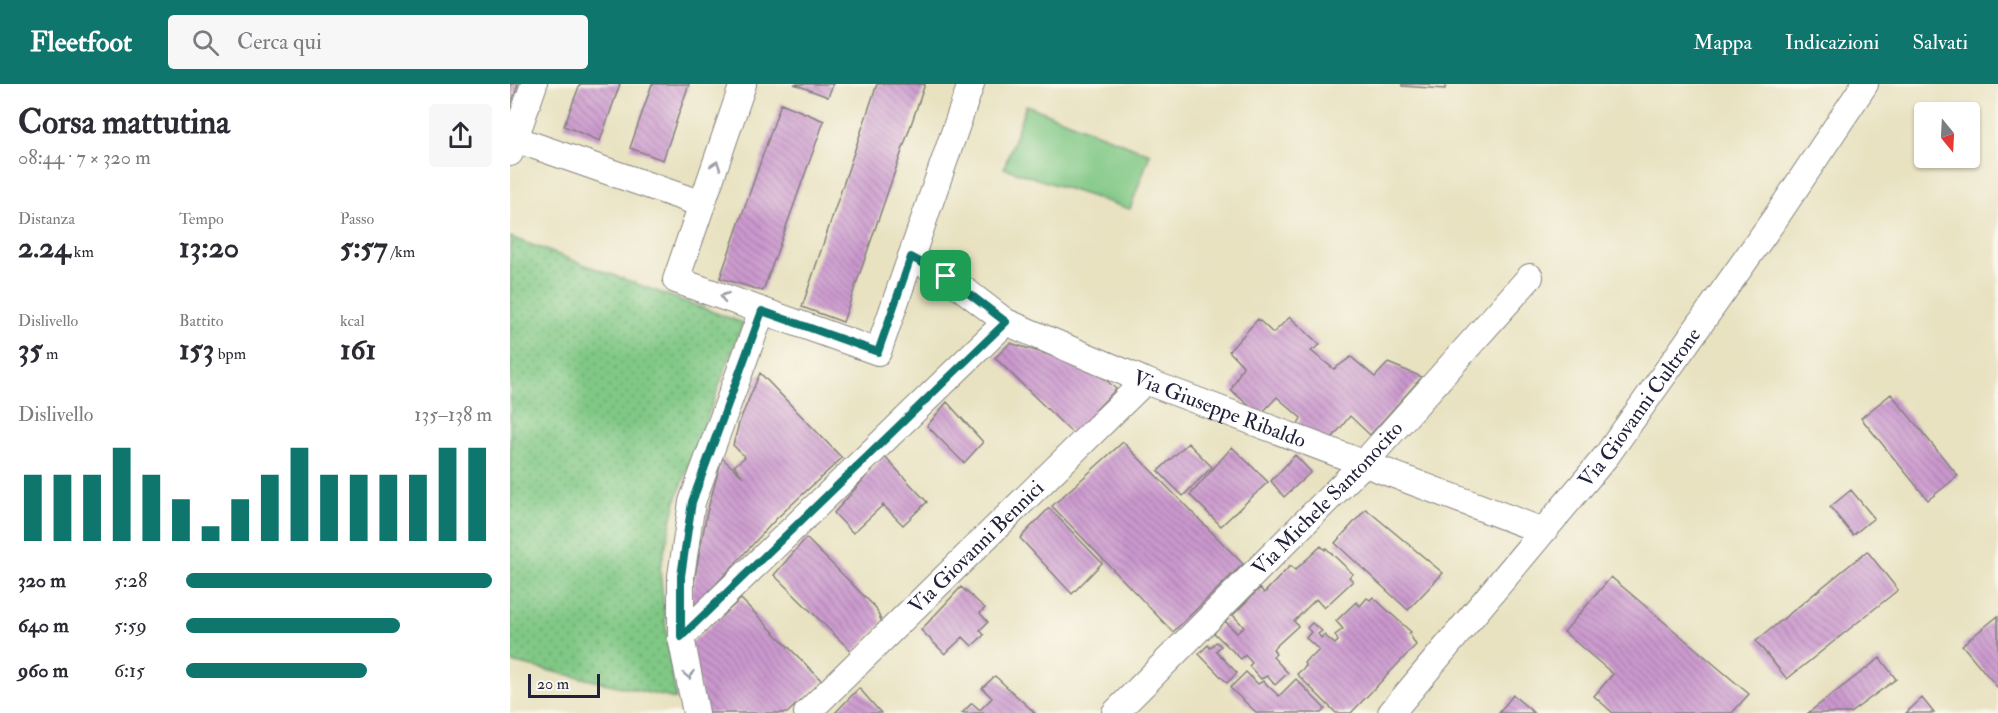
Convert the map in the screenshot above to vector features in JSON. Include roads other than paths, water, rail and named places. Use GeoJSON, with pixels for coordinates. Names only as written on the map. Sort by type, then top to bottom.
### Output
{"type":"FeatureCollection","features":[{"type":"Feature","properties":{"kind":"street"},"geometry":{"type":"LineString","coordinates":[[534,84],[512,146],[702,204]]}},
{"type":"Feature","properties":{"kind":"street"},"geometry":{"type":"LineString","coordinates":[[743,84],[676,280],[878,352],[971,84]]}},
{"type":"Feature","properties":{"kind":"street","name":"Via Giovanni Cultrone"},"geometry":{"type":"LineString","coordinates":[[1391,713],[1607,454],[1776,217],[1865,84]]}},
{"type":"Feature","properties":{"kind":"street","name":"Via Giuseppe Ribaldo"},"geometry":{"type":"LineString","coordinates":[[911,257],[946,276],[1006,322],[1145,381],[1544,531]]}},
{"type":"Feature","properties":{"kind":"street","name":"Via Michele Santonocito"},"geometry":{"type":"LineString","coordinates":[[1116,713],[1364,463],[1530,277]]}},
{"type":"Feature","properties":{"kind":"street"},"geometry":{"type":"LineString","coordinates":[[696,713],[681,637],[681,576],[692,502],[762,311]]}},
{"type":"Feature","properties":{"kind":"street"},"geometry":{"type":"LineString","coordinates":[[681,637],[1006,322]]}},
{"type":"Feature","properties":{"kind":"street","name":"Via Giovanni Bennici"},"geometry":{"type":"LineString","coordinates":[[807,713],[1145,381]]}}]}
